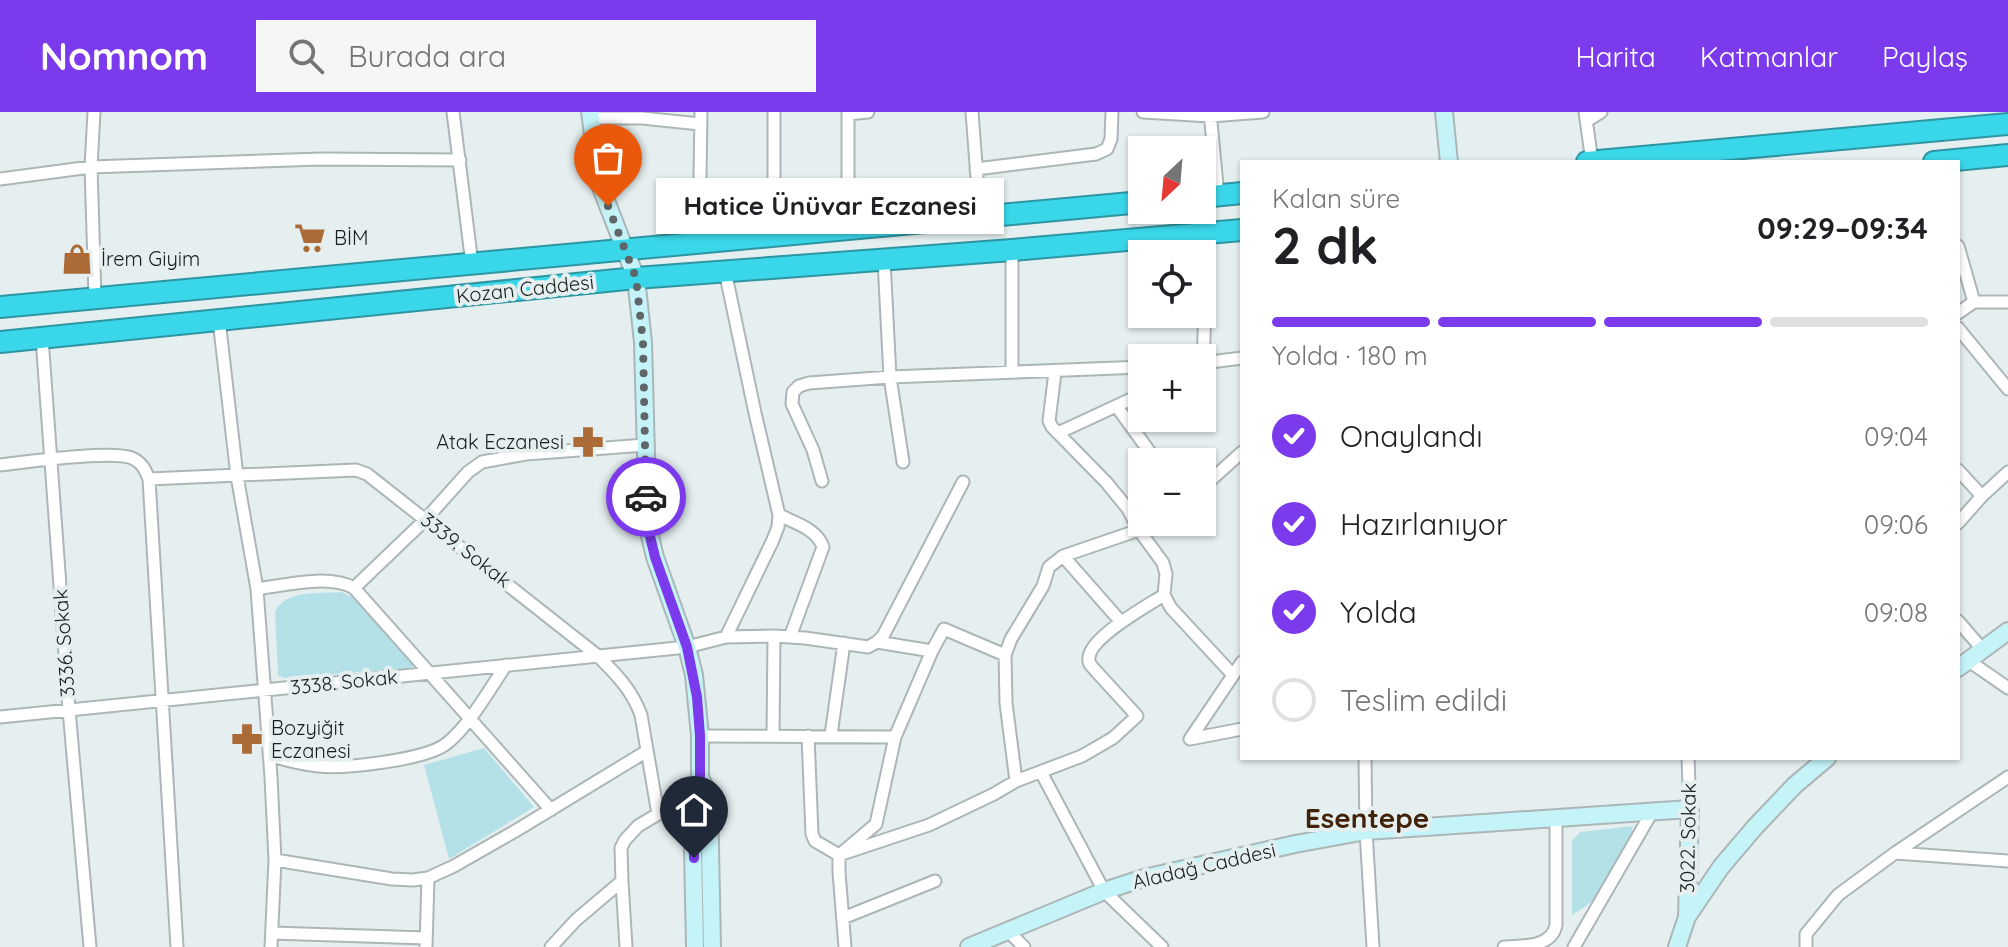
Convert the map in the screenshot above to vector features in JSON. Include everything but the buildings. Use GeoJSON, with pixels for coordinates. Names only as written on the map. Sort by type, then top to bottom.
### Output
{"type":"FeatureCollection","features":[{"type":"Feature","properties":{"kind":"highway"},"geometry":{"type":"LineString","coordinates":[[1612,160],[2008,124]]}},
{"type":"Feature","properties":{"kind":"highway"},"geometry":{"type":"LineString","coordinates":[[1956,160],[2008,155]]}},
{"type":"Feature","properties":{"kind":"highway"},"geometry":{"type":"LineString","coordinates":[[1216,195],[1240,193]]}},
{"type":"Feature","properties":{"kind":"highway","name":"Kozan Caddesi"},"geometry":{"type":"LineString","coordinates":[[0,307],[1128,203]]}},
{"type":"Feature","properties":{"kind":"highway","name":"Kozan Caddesi"},"geometry":{"type":"LineString","coordinates":[[0,342],[636,278],[1240,230]]}},
{"type":"Feature","properties":{"kind":"main road"},"geometry":{"type":"LineString","coordinates":[[1444,112],[1449,160]]}},
{"type":"Feature","properties":{"kind":"main road"},"geometry":{"type":"LineString","coordinates":[[590,115],[600,185],[636,278],[643,342],[648,528],[687,647],[696,686],[700,777],[692,800],[695,947]]}},
{"type":"Feature","properties":{"kind":"main road"},"geometry":{"type":"LineString","coordinates":[[1963,664],[2008,631]]}},
{"type":"Feature","properties":{"kind":"main road"},"geometry":{"type":"LineString","coordinates":[[1677,947],[1687,917],[1714,876],[1795,785],[1825,760]]}},
{"type":"Feature","properties":{"kind":"main road"},"geometry":{"type":"LineString","coordinates":[[700,777],[709,797],[712,947]]}},
{"type":"Feature","properties":{"kind":"main road","name":"Aladağ Caddesi"},"geometry":{"type":"LineString","coordinates":[[969,947],[1104,891],[1144,878],[1366,831],[1690,809]]}},
{"type":"Feature","properties":{"kind":"main road","name":"3022. Sokak"},"geometry":{"type":"LineString","coordinates":[[1687,917],[1690,809]]}},
{"type":"Feature","properties":{"kind":"street"},"geometry":{"type":"LineString","coordinates":[[94,112],[91,167],[95,297]]}},
{"type":"Feature","properties":{"kind":"street"},"geometry":{"type":"LineString","coordinates":[[453,112],[472,264]]}},
{"type":"Feature","properties":{"kind":"street"},"geometry":{"type":"LineString","coordinates":[[774,112],[774,235]]}},
{"type":"Feature","properties":{"kind":"street"},"geometry":{"type":"LineString","coordinates":[[848,229],[848,113],[868,112]]}},
{"type":"Feature","properties":{"kind":"street"},"geometry":{"type":"LineString","coordinates":[[972,112],[980,217]]}},
{"type":"Feature","properties":{"kind":"street"},"geometry":{"type":"LineString","coordinates":[[976,169],[1096,154],[1107,149],[1111,139],[1112,112]]}},
{"type":"Feature","properties":{"kind":"street"},"geometry":{"type":"LineString","coordinates":[[1143,112],[1263,112]]}},
{"type":"Feature","properties":{"kind":"street"},"geometry":{"type":"LineString","coordinates":[[1590,160],[1586,116],[1601,112]]}},
{"type":"Feature","properties":{"kind":"street"},"geometry":{"type":"LineString","coordinates":[[1210,114],[1210,136]]}},
{"type":"Feature","properties":{"kind":"street"},"geometry":{"type":"LineString","coordinates":[[590,115],[701,118],[699,242]]}},
{"type":"Feature","properties":{"kind":"street"},"geometry":{"type":"LineString","coordinates":[[0,179],[91,167],[321,159],[460,160]]}},
{"type":"Feature","properties":{"kind":"street"},"geometry":{"type":"LineString","coordinates":[[1203,344],[1208,233]]}},
{"type":"Feature","properties":{"kind":"street"},"geometry":{"type":"LineString","coordinates":[[1012,250],[1012,372]]}},
{"type":"Feature","properties":{"kind":"street"},"geometry":{"type":"LineString","coordinates":[[1960,253],[1974,302]]}},
{"type":"Feature","properties":{"kind":"street"},"geometry":{"type":"LineString","coordinates":[[884,260],[890,377],[903,462]]}},
{"type":"Feature","properties":{"kind":"street"},"geometry":{"type":"LineString","coordinates":[[725,271],[779,515],[772,542],[726,637]]}},
{"type":"Feature","properties":{"kind":"street"},"geometry":{"type":"LineString","coordinates":[[1960,312],[1974,302],[2008,302]]}},
{"type":"Feature","properties":{"kind":"street"},"geometry":{"type":"LineString","coordinates":[[219,320],[237,476],[257,589],[275,860],[271,947]]}},
{"type":"Feature","properties":{"kind":"street"},"geometry":{"type":"LineString","coordinates":[[1960,330],[2008,389]]}},
{"type":"Feature","properties":{"kind":"street","name":"3336. Sokak"},"geometry":{"type":"LineString","coordinates":[[42,338],[90,947]]}},
{"type":"Feature","properties":{"kind":"street"},"geometry":{"type":"LineString","coordinates":[[1216,361],[1240,358]]}},
{"type":"Feature","properties":{"kind":"street"},"geometry":{"type":"LineString","coordinates":[[822,481],[813,450],[792,404],[793,392],[799,386],[890,377],[1128,368]]}},
{"type":"Feature","properties":{"kind":"street"},"geometry":{"type":"LineString","coordinates":[[1055,372],[1049,421],[1128,509]]}},
{"type":"Feature","properties":{"kind":"street"},"geometry":{"type":"LineString","coordinates":[[1058,433],[1128,401]]}},
{"type":"Feature","properties":{"kind":"street"},"geometry":{"type":"LineString","coordinates":[[1117,407],[1147,448]]}},
{"type":"Feature","properties":{"kind":"street"},"geometry":{"type":"LineString","coordinates":[[354,588],[426,519],[468,472],[482,462],[526,454],[645,445]]}},
{"type":"Feature","properties":{"kind":"street"},"geometry":{"type":"LineString","coordinates":[[1216,475],[1240,454]]}},
{"type":"Feature","properties":{"kind":"street"},"geometry":{"type":"LineString","coordinates":[[0,465],[121,455],[143,466],[149,479],[177,947]]}},
{"type":"Feature","properties":{"kind":"street","name":"3339. Sokak"},"geometry":{"type":"LineString","coordinates":[[149,479],[356,470],[367,474],[598,656],[620,678],[636,701],[641,715],[658,814]]}},
{"type":"Feature","properties":{"kind":"street"},"geometry":{"type":"LineString","coordinates":[[1960,472],[1982,496]]}},
{"type":"Feature","properties":{"kind":"street"},"geometry":{"type":"LineString","coordinates":[[1962,509],[1982,496],[2008,472]]}},
{"type":"Feature","properties":{"kind":"street"},"geometry":{"type":"LineString","coordinates":[[877,642],[883,636],[963,482]]}},
{"type":"Feature","properties":{"kind":"street"},"geometry":{"type":"LineString","coordinates":[[779,515],[813,532],[823,547],[790,637]]}},
{"type":"Feature","properties":{"kind":"street"},"geometry":{"type":"LineString","coordinates":[[1016,781],[1006,703],[1005,655],[1011,639],[1043,586],[1049,567],[1063,556],[1128,534]]}},
{"type":"Feature","properties":{"kind":"street"},"geometry":{"type":"LineString","coordinates":[[1143,536],[1163,563],[1166,574],[1164,595],[1177,617],[1233,675]]}},
{"type":"Feature","properties":{"kind":"street"},"geometry":{"type":"LineString","coordinates":[[1063,556],[1121,622]]}},
{"type":"Feature","properties":{"kind":"street"},"geometry":{"type":"LineString","coordinates":[[257,589],[331,581],[354,588],[551,810]]}},
{"type":"Feature","properties":{"kind":"street"},"geometry":{"type":"LineString","coordinates":[[808,736],[812,834],[815,841],[839,855],[929,825],[1016,781],[1082,756],[1113,738],[1137,716],[1088,662],[1089,655],[1121,622],[1164,595]]}},
{"type":"Feature","properties":{"kind":"street"},"geometry":{"type":"LineString","coordinates":[[1960,623],[1983,650]]}},
{"type":"Feature","properties":{"kind":"street"},"geometry":{"type":"LineString","coordinates":[[839,855],[876,824],[895,737],[944,629],[1005,655]]}},
{"type":"Feature","properties":{"kind":"street"},"geometry":{"type":"LineString","coordinates":[[773,736],[774,636]]}},
{"type":"Feature","properties":{"kind":"street","name":"3338. Sokak"},"geometry":{"type":"LineString","coordinates":[[0,717],[687,647],[726,637],[790,637],[868,647],[877,642],[932,651]]}},
{"type":"Feature","properties":{"kind":"street"},"geometry":{"type":"LineString","coordinates":[[831,735],[844,643]]}},
{"type":"Feature","properties":{"kind":"street"},"geometry":{"type":"LineString","coordinates":[[1963,664],[2008,688]]}},
{"type":"Feature","properties":{"kind":"street"},"geometry":{"type":"LineString","coordinates":[[269,755],[336,767],[418,756],[443,747],[461,729],[506,665]]}},
{"type":"Feature","properties":{"kind":"street"},"geometry":{"type":"LineString","coordinates":[[1240,665],[1190,739],[1240,729]]}},
{"type":"Feature","properties":{"kind":"street"},"geometry":{"type":"LineString","coordinates":[[700,736],[895,737]]}},
{"type":"Feature","properties":{"kind":"street"},"geometry":{"type":"LineString","coordinates":[[275,860],[392,879],[428,878],[551,810],[647,751]]}},
{"type":"Feature","properties":{"kind":"street"},"geometry":{"type":"LineString","coordinates":[[1365,760],[1373,947]]}},
{"type":"Feature","properties":{"kind":"street","name":"3022. Sokak"},"geometry":{"type":"LineString","coordinates":[[1688,764],[1690,809]]}},
{"type":"Feature","properties":{"kind":"street"},"geometry":{"type":"LineString","coordinates":[[1041,772],[1104,891],[1162,947]]}},
{"type":"Feature","properties":{"kind":"street"},"geometry":{"type":"LineString","coordinates":[[1806,947],[1806,934],[1838,895],[2008,777]]}},
{"type":"Feature","properties":{"kind":"street"},"geometry":{"type":"LineString","coordinates":[[626,947],[621,848],[638,826],[692,800]]}},
{"type":"Feature","properties":{"kind":"street"},"geometry":{"type":"LineString","coordinates":[[1574,947],[1652,812]]}},
{"type":"Feature","properties":{"kind":"street"},"geometry":{"type":"LineString","coordinates":[[1504,947],[1535,945],[1547,942],[1555,935],[1556,819]]}},
{"type":"Feature","properties":{"kind":"street"},"geometry":{"type":"LineString","coordinates":[[1895,853],[2008,861]]}},
{"type":"Feature","properties":{"kind":"street"},"geometry":{"type":"LineString","coordinates":[[839,855],[845,947]]}},
{"type":"Feature","properties":{"kind":"street"},"geometry":{"type":"LineString","coordinates":[[272,933],[426,943],[428,878]]}},
{"type":"Feature","properties":{"kind":"street"},"geometry":{"type":"LineString","coordinates":[[551,947],[576,920],[622,881]]}},
{"type":"Feature","properties":{"kind":"street"},"geometry":{"type":"LineString","coordinates":[[843,918],[935,881]]}},
{"type":"Feature","properties":{"kind":"street"},"geometry":{"type":"LineString","coordinates":[[1007,930],[1024,947]]}},
{"type":"Feature","properties":{"kind":"shaded area"},"geometry":{"type":"Polygon","coordinates":[[[341,592],[352,597],[424,667],[284,678],[278,675],[275,612],[280,605],[287,599],[304,594],[341,592]]]}},
{"type":"Feature","properties":{"kind":"shaded area"},"geometry":{"type":"Polygon","coordinates":[[[484,748],[534,807],[449,859],[424,765],[484,748]]]}},
{"type":"Feature","properties":{"kind":"shaded area"},"geometry":{"type":"Polygon","coordinates":[[[1633,826],[1623,856],[1607,884],[1591,902],[1572,915],[1572,841],[1580,832],[1633,826]]]}},
{"type":"Feature","properties":{"kind":"way so far"},"geometry":{"type":"LineString","coordinates":[[608,206],[636,278],[643,342],[646,497]]}},
{"type":"Feature","properties":{"kind":"place","name":"Hatice Ünüvar Eczanesi"},"geometry":{"type":"Point","coordinates":[608,206]}},
{"type":"Feature","properties":{"kind":"place","name":"BİM"},"geometry":{"type":"Point","coordinates":[310,238]}},
{"type":"Feature","properties":{"kind":"place","name":"İrem Giyim"},"geometry":{"type":"Point","coordinates":[77,259]}},
{"type":"Feature","properties":{"kind":"place","name":"Atak Eczanesi"},"geometry":{"type":"Point","coordinates":[588,442]}},
{"type":"Feature","properties":{"kind":"place","name":"Bozyiğit Eczanesi"},"geometry":{"type":"Point","coordinates":[247,739]}},
{"type":"Feature","properties":{"kind":"district","name":"Esentepe"},"geometry":{"type":"Point","coordinates":[1367,818]}},
{"type":"Feature","properties":{"kind":"route"},"geometry":{"type":"LineString","coordinates":[[646,497],[648,528],[655,557],[687,647],[697,697],[700,777],[692,800],[694,858]]}}]}
